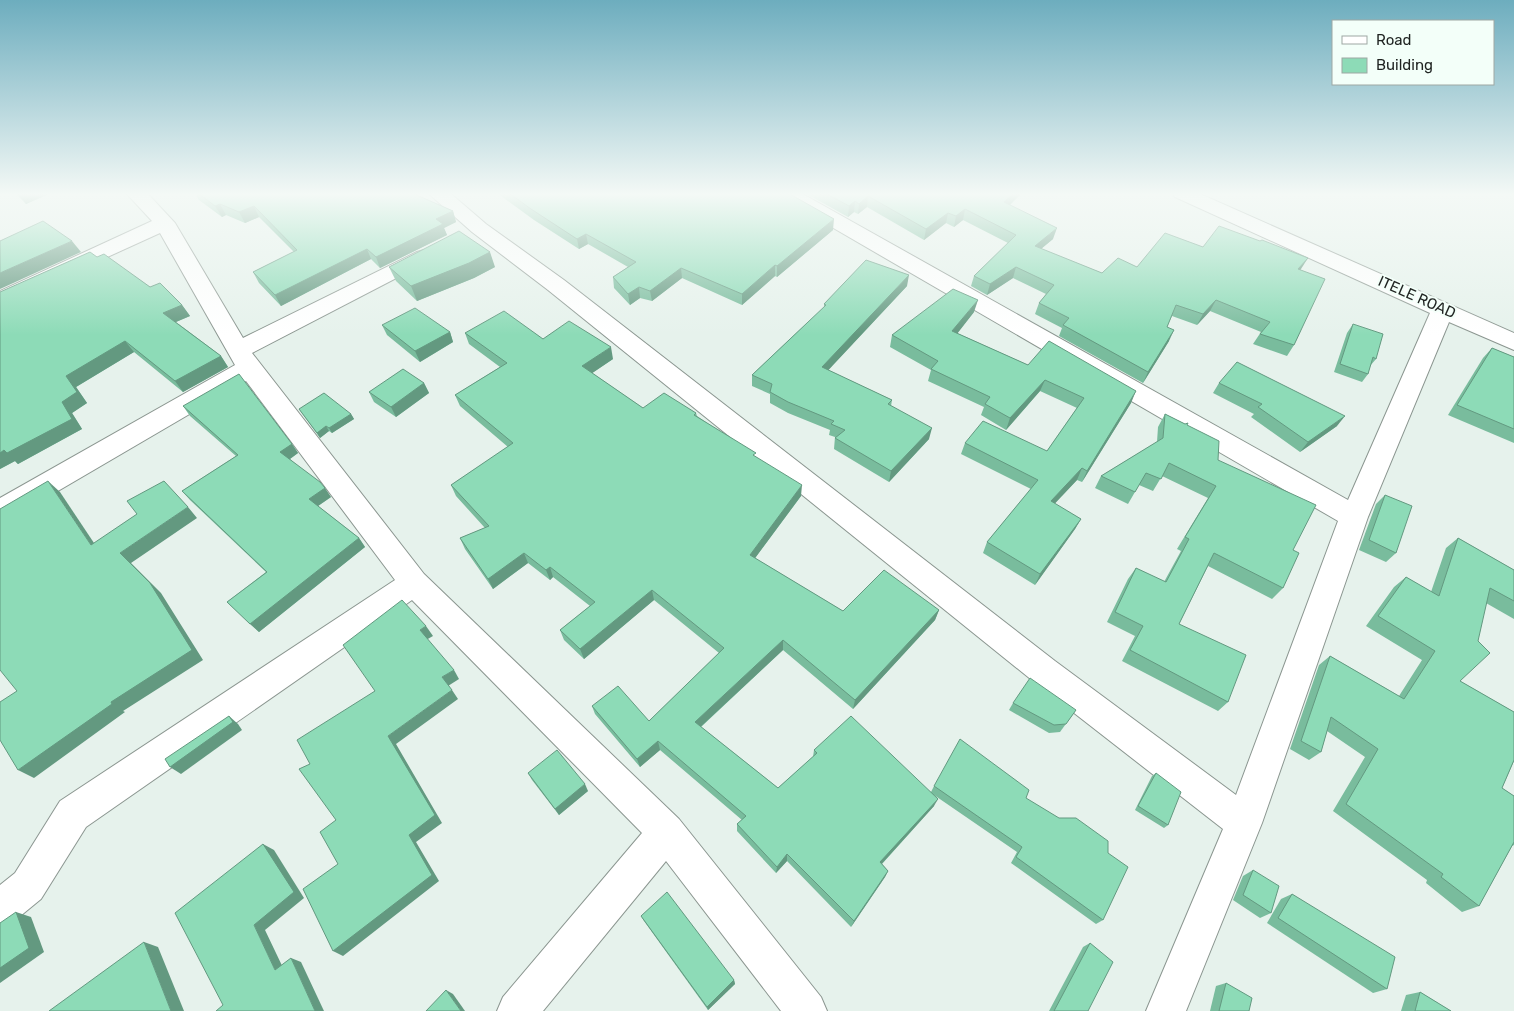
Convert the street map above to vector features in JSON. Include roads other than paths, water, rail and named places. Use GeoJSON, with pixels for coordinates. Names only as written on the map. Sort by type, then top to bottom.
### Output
{"type":"FeatureCollection","features":[{"type":"Feature","properties":{"kind":"street"},"geometry":{"type":"LineString","coordinates":[[0,298],[127,240]]}},
{"type":"Feature","properties":{"kind":"street"},"geometry":{"type":"LineString","coordinates":[[175,240],[244,359],[414,583],[666,832],[807,1011]]}},
{"type":"Feature","properties":{"kind":"street"},"geometry":{"type":"LineString","coordinates":[[0,511],[244,359],[455,240]]}},
{"type":"Feature","properties":{"kind":"street"},"geometry":{"type":"LineString","coordinates":[[467,240],[556,286],[1044,671],[1244,823]]}},
{"type":"Feature","properties":{"kind":"street"},"geometry":{"type":"LineString","coordinates":[[870,240],[1354,517]]}},
{"type":"Feature","properties":{"kind":"street","name":"ITELE ROAD"},"geometry":{"type":"LineString","coordinates":[[1289,240],[1514,342]]}},
{"type":"Feature","properties":{"kind":"street"},"geometry":{"type":"LineString","coordinates":[[1166,1011],[1244,823],[1354,517],[1444,309]]}},
{"type":"Feature","properties":{"kind":"street"},"geometry":{"type":"LineString","coordinates":[[0,908],[28,886],[73,814],[414,583]]}},
{"type":"Feature","properties":{"kind":"street"},"geometry":{"type":"LineString","coordinates":[[517,1011],[666,832]]}}]}
